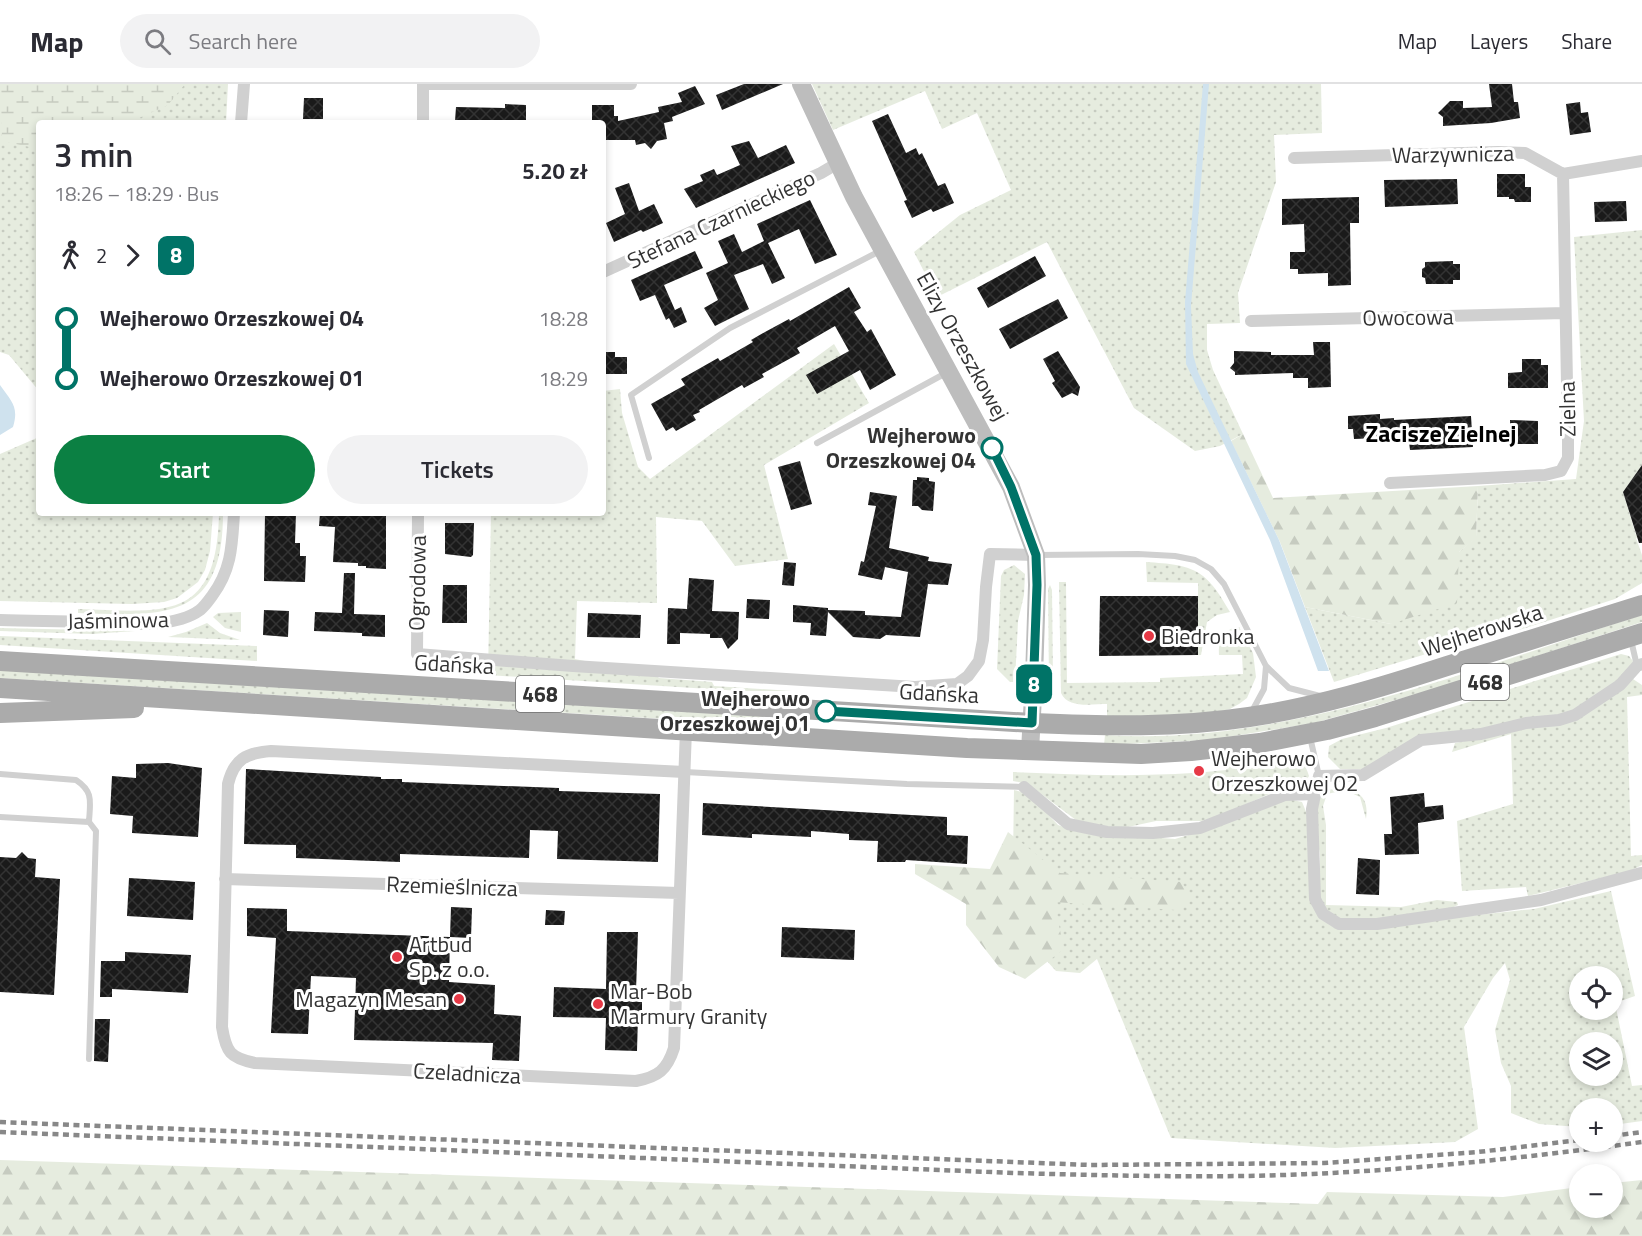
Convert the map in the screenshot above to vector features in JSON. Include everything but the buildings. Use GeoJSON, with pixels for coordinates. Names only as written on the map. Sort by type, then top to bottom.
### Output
{"type":"FeatureCollection","features":[{"type":"Feature","properties":{"kind":"main road","name":"Wejherowska"},"geometry":{"type":"LineString","coordinates":[[1335,700],[1642,605]]}},
{"type":"Feature","properties":{"kind":"main road","name":"468"},"geometry":{"type":"LineString","coordinates":[[0,688],[1030,751],[1141,754],[1260,743],[1318,732],[1375,717],[1636,634]]}},
{"type":"Feature","properties":{"kind":"main road","name":"Gdańska"},"geometry":{"type":"LineString","coordinates":[[0,661],[1032,723],[1184,725],[1248,718],[1335,700]]}},
{"type":"Feature","properties":{"kind":"main road"},"geometry":{"type":"LineString","coordinates":[[0,713],[247,704]]}},
{"type":"Feature","properties":{"kind":"street"},"geometry":{"type":"LineString","coordinates":[[241,120],[244,84]]}},
{"type":"Feature","properties":{"kind":"street"},"geometry":{"type":"LineString","coordinates":[[423,120],[423,84],[631,84]]}},
{"type":"Feature","properties":{"kind":"street","name":"Elizy Orzeszkowej"},"geometry":{"type":"LineString","coordinates":[[801,84],[838,163],[1011,487],[1036,555],[1037,585],[1030,751]]}},
{"type":"Feature","properties":{"kind":"street","name":"Warzywnicza"},"geometry":{"type":"LineString","coordinates":[[1294,158],[1525,153],[1563,174]]}},
{"type":"Feature","properties":{"kind":"street"},"geometry":{"type":"LineString","coordinates":[[1563,174],[1642,161]]}},
{"type":"Feature","properties":{"kind":"street","name":"Stefana Czarnieckiego"},"geometry":{"type":"LineString","coordinates":[[606,271],[821,173],[838,163]]}},
{"type":"Feature","properties":{"kind":"street","name":"Zielna"},"geometry":{"type":"LineString","coordinates":[[1390,483],[1545,475],[1561,471],[1568,458],[1563,174]]}},
{"type":"Feature","properties":{"kind":"street","name":"Owocowa"},"geometry":{"type":"LineString","coordinates":[[1251,321],[1565,313]]}},
{"type":"Feature","properties":{"kind":"street","name":"Jaśminowa"},"geometry":{"type":"LineString","coordinates":[[0,620],[135,623],[185,618],[201,609],[220,585],[227,571],[234,516]]}},
{"type":"Feature","properties":{"kind":"street","name":"Ogrodowa"},"geometry":{"type":"LineString","coordinates":[[418,516],[417,654],[562,665],[915,687],[957,684],[969,675],[979,661],[983,640],[990,554],[1036,555]]}},
{"type":"Feature","properties":{"kind":"street"},"geometry":{"type":"LineString","coordinates":[[1640,665],[1620,685],[1575,715],[1559,720],[1526,723],[1481,734],[1421,740],[1363,775],[1318,776],[1312,809],[1315,899],[1323,915],[1339,924],[1377,924],[1541,900],[1642,873]]}},
{"type":"Feature","properties":{"kind":"street","name":"Czeladnicza"},"geometry":{"type":"LineString","coordinates":[[684,772],[272,751],[256,752],[242,758],[231,770],[228,784],[222,1027],[224,1042],[230,1054],[241,1060],[255,1063],[636,1081],[650,1078],[661,1071],[669,1062],[674,1048],[686,730]]}},
{"type":"Feature","properties":{"kind":"street"},"geometry":{"type":"LineString","coordinates":[[1024,787],[1068,824],[1107,832],[1153,833],[1200,828],[1285,795],[1315,794]]}},
{"type":"Feature","properties":{"kind":"street","name":"Rzemieślnicza"},"geometry":{"type":"LineString","coordinates":[[225,879],[679,893]]}},
{"type":"Feature","properties":{"kind":"lane"},"geometry":{"type":"LineString","coordinates":[[649,458],[631,395],[730,328],[883,249]]}},
{"type":"Feature","properties":{"kind":"lane"},"geometry":{"type":"LineString","coordinates":[[817,443],[949,371]]}},
{"type":"Feature","properties":{"kind":"lane"},"geometry":{"type":"LineString","coordinates":[[1036,555],[1175,555],[1195,560],[1211,569],[1224,584],[1266,666],[1289,688],[1335,700]]}},
{"type":"Feature","properties":{"kind":"lane"},"geometry":{"type":"LineString","coordinates":[[1636,634],[1640,665]]}},
{"type":"Feature","properties":{"kind":"lane"},"geometry":{"type":"LineString","coordinates":[[1248,718],[1264,689],[1266,666]]}},
{"type":"Feature","properties":{"kind":"lane"},"geometry":{"type":"LineString","coordinates":[[1318,732],[1318,776]]}},
{"type":"Feature","properties":{"kind":"lane"},"geometry":{"type":"LineString","coordinates":[[684,772],[907,784],[1024,787]]}},
{"type":"Feature","properties":{"kind":"lane"},"geometry":{"type":"LineString","coordinates":[[0,774],[76,780],[89,792],[89,822],[96,831],[89,1059]]}},
{"type":"Feature","properties":{"kind":"lane"},"geometry":{"type":"LineString","coordinates":[[0,817],[89,822]]}},
{"type":"Feature","properties":{"kind":"green space"},"geometry":{"type":"Polygon","coordinates":[[[0,84],[228,84],[226,120],[36,120],[36,387],[9,355],[0,352],[0,84]]]}},
{"type":"Feature","properties":{"kind":"green space"},"geometry":{"type":"Polygon","coordinates":[[[0,84],[185,84],[168,105],[135,120],[36,120],[36,148],[2,141],[0,84]]]}},
{"type":"Feature","properties":{"kind":"green space"},"geometry":{"type":"Polygon","coordinates":[[[812,84],[1321,84],[1322,133],[1274,135],[1276,182],[1238,293],[1240,323],[1207,324],[1207,350],[1213,370],[1243,434],[1220,446],[1195,451],[1134,408],[1047,242],[937,297],[914,252],[960,215],[1011,190],[977,113],[942,129],[925,91],[833,130],[812,84]]]}},
{"type":"Feature","properties":{"kind":"green space"},"geometry":{"type":"Polygon","coordinates":[[[1642,230],[1642,465],[1623,492],[1636,535],[1642,536],[1636,538],[1642,555],[1642,583],[1615,599],[1519,630],[1505,630],[1334,682],[1305,607],[1391,624],[1476,537],[1478,486],[1576,479],[1584,421],[1574,237],[1642,230]]]}},
{"type":"Feature","properties":{"kind":"green space"},"geometry":{"type":"Polygon","coordinates":[[[834,344],[869,403],[764,465],[788,559],[735,566],[702,521],[656,517],[657,603],[577,601],[575,659],[659,678],[712,682],[714,686],[792,691],[741,691],[488,675],[491,516],[606,516],[606,391],[620,389],[622,413],[638,467],[650,479],[834,344]]]}},
{"type":"Feature","properties":{"kind":"green space"},"geometry":{"type":"Polygon","coordinates":[[[1243,434],[1273,498],[1478,486],[1476,538],[1459,552],[1457,603],[1391,624],[1305,607],[1280,542],[1231,441],[1243,434]]]}},
{"type":"Feature","properties":{"kind":"green space"},"geometry":{"type":"Polygon","coordinates":[[[36,438],[36,516],[213,516],[210,551],[205,570],[198,582],[177,598],[164,602],[132,604],[0,601],[0,454],[36,438]]]}},
{"type":"Feature","properties":{"kind":"green space"},"geometry":{"type":"Polygon","coordinates":[[[219,516],[223,516],[220,548],[213,575],[200,593],[183,605],[162,611],[137,614],[78,613],[78,609],[137,611],[161,609],[181,603],[197,592],[208,574],[216,549],[219,516]]]}},
{"type":"Feature","properties":{"kind":"green space"},"geometry":{"type":"Polygon","coordinates":[[[1146,562],[1176,565],[1197,572],[1214,586],[1230,612],[1217,615],[1207,622],[1201,655],[1198,655],[1198,583],[1147,582],[1146,562]]]}},
{"type":"Feature","properties":{"kind":"green space"},"geometry":{"type":"Polygon","coordinates":[[[1014,565],[1025,574],[1024,595],[1018,621],[1015,682],[1010,682],[997,669],[1001,576],[1004,570],[1014,565]]]}},
{"type":"Feature","properties":{"kind":"green space"},"geometry":{"type":"Polygon","coordinates":[[[1059,582],[1066,582],[1067,683],[1160,682],[1160,678],[1243,674],[1242,655],[1219,655],[1223,636],[1229,630],[1239,627],[1253,653],[1256,677],[1247,698],[1230,709],[1217,712],[1164,716],[1107,716],[1107,704],[1075,704],[1064,698],[1061,693],[1059,582]]]}},
{"type":"Feature","properties":{"kind":"green space"},"geometry":{"type":"Polygon","coordinates":[[[1050,585],[1052,590],[1053,683],[1049,683],[1048,589],[1050,585]]]}},
{"type":"Feature","properties":{"kind":"green space"},"geometry":{"type":"Polygon","coordinates":[[[241,612],[241,632],[225,628],[213,617],[218,613],[241,612]]]}},
{"type":"Feature","properties":{"kind":"green space"},"geometry":{"type":"Polygon","coordinates":[[[1642,615],[1642,622],[1438,688],[1314,723],[1210,740],[1104,745],[1105,735],[1173,735],[1241,729],[1309,716],[1445,679],[1642,615]]]}},
{"type":"Feature","properties":{"kind":"green space"},"geometry":{"type":"Polygon","coordinates":[[[207,623],[220,633],[240,640],[168,637],[186,632],[207,623]]]}},
{"type":"Feature","properties":{"kind":"green space"},"geometry":{"type":"Polygon","coordinates":[[[0,628],[135,631],[92,634],[0,631],[0,628]]]}},
{"type":"Feature","properties":{"kind":"green space"},"geometry":{"type":"Polygon","coordinates":[[[0,636],[257,646],[257,661],[0,645],[0,636]]]}},
{"type":"Feature","properties":{"kind":"green space"},"geometry":{"type":"Polygon","coordinates":[[[1621,654],[1629,656],[1633,661],[1632,671],[1570,714],[1446,735],[1364,769],[1340,769],[1328,757],[1329,746],[1342,739],[1386,728],[1621,654]]]}},
{"type":"Feature","properties":{"kind":"green space"},"geometry":{"type":"Polygon","coordinates":[[[0,668],[764,714],[764,722],[714,722],[0,678],[0,668]]]}},
{"type":"Feature","properties":{"kind":"green space"},"geometry":{"type":"Polygon","coordinates":[[[1633,679],[1642,685],[1642,695],[1627,697],[1631,856],[1642,855],[1642,865],[1630,871],[1528,896],[1526,887],[1462,891],[1457,821],[1513,804],[1511,734],[1452,752],[1455,743],[1546,724],[1633,679]]]}},
{"type":"Feature","properties":{"kind":"green space"},"geometry":{"type":"Polygon","coordinates":[[[1284,754],[1293,756],[1303,763],[1309,776],[1305,783],[1293,789],[1267,795],[1202,821],[1156,821],[1128,827],[1107,828],[1080,823],[1028,784],[1013,781],[1013,772],[1093,775],[1199,773],[1226,770],[1227,762],[1284,754]]]}},
{"type":"Feature","properties":{"kind":"green space"},"geometry":{"type":"Polygon","coordinates":[[[1333,789],[1348,790],[1359,794],[1367,810],[1366,819],[1360,797],[1345,790],[1327,794],[1323,806],[1326,825],[1326,905],[1401,907],[1437,900],[1457,902],[1458,905],[1449,909],[1401,918],[1363,921],[1346,920],[1332,915],[1323,907],[1319,889],[1320,851],[1316,838],[1316,820],[1322,792],[1333,789]]]}},
{"type":"Feature","properties":{"kind":"green space"},"geometry":{"type":"Polygon","coordinates":[[[1014,790],[1029,794],[1058,825],[1078,832],[1175,839],[1219,826],[1288,799],[1302,802],[1307,814],[1321,918],[1375,926],[1534,909],[1611,891],[1635,996],[1623,1000],[1623,966],[1569,966],[1569,1020],[1618,1020],[1621,1032],[1569,1032],[1569,1086],[1623,1086],[1623,1042],[1632,1086],[1642,1085],[1642,1121],[1623,1124],[1623,1098],[1569,1098],[1569,1126],[1539,1124],[1511,1113],[1511,1086],[1501,1063],[1495,1030],[1510,980],[1505,963],[1493,978],[1464,1027],[1478,1129],[1455,1142],[1335,1148],[1171,1138],[1097,959],[1080,973],[1056,971],[1012,923],[1014,790]]]}},
{"type":"Feature","properties":{"kind":"green space"},"geometry":{"type":"Polygon","coordinates":[[[1008,832],[1060,873],[1181,882],[1193,898],[1176,910],[1054,902],[1064,949],[1025,979],[999,967],[966,925],[966,904],[915,874],[915,864],[990,869],[1008,832]]]}},
{"type":"Feature","properties":{"kind":"green space"},"geometry":{"type":"Polygon","coordinates":[[[0,1160],[1318,1204],[1327,1192],[1503,1197],[1569,1188],[1569,1218],[1623,1218],[1623,1182],[1642,1180],[1642,1236],[0,1236],[0,1160]]]}},
{"type":"Feature","properties":{"kind":"water"},"geometry":{"type":"Polygon","coordinates":[[[1203,84],[1209,84],[1191,306],[1193,354],[1198,372],[1279,540],[1329,671],[1318,671],[1270,540],[1186,364],[1185,302],[1203,84]]]}},
{"type":"Feature","properties":{"kind":"water"},"geometry":{"type":"Polygon","coordinates":[[[0,385],[15,409],[15,420],[13,427],[0,435],[0,385]]]}},
{"type":"Feature","properties":{"kind":"railway"},"geometry":{"type":"LineString","coordinates":[[0,1122],[1090,1165],[1324,1163],[1478,1152],[1569,1141]]}},
{"type":"Feature","properties":{"kind":"railway"},"geometry":{"type":"LineString","coordinates":[[0,1132],[1014,1173],[1185,1176],[1292,1175],[1393,1169],[1543,1155],[1642,1142]]}},
{"type":"Feature","properties":{"kind":"railway"},"geometry":{"type":"LineString","coordinates":[[1623,1135],[1642,1132]]}},
{"type":"Feature","properties":{"kind":"bus line","name":"8"},"geometry":{"type":"LineString","coordinates":[[826,711],[1032,723],[1036,555],[1011,487],[992,448]]}},
{"type":"Feature","properties":{"kind":"place","name":"Wejherowo Orzeszkowej 04"},"geometry":{"type":"Point","coordinates":[992,448]}},
{"type":"Feature","properties":{"kind":"place","name":"Biedronka"},"geometry":{"type":"Point","coordinates":[1149,636]}},
{"type":"Feature","properties":{"kind":"place","name":"Wejherowo Orzeszkowej 01"},"geometry":{"type":"Point","coordinates":[826,711]}},
{"type":"Feature","properties":{"kind":"place","name":"Wejherowo Orzeszkowej 02"},"geometry":{"type":"Point","coordinates":[1199,771]}},
{"type":"Feature","properties":{"kind":"place","name":"Artbud Sp. z o.o."},"geometry":{"type":"Point","coordinates":[397,957]}},
{"type":"Feature","properties":{"kind":"place","name":"Magazyn Mesan"},"geometry":{"type":"Point","coordinates":[459,999]}},
{"type":"Feature","properties":{"kind":"place","name":"Mar-Bob Marmury Granity"},"geometry":{"type":"Point","coordinates":[598,1004]}},
{"type":"Feature","properties":{"kind":"district","name":"Zacisze Zielnej"},"geometry":{"type":"Point","coordinates":[1441,433]}}]}
